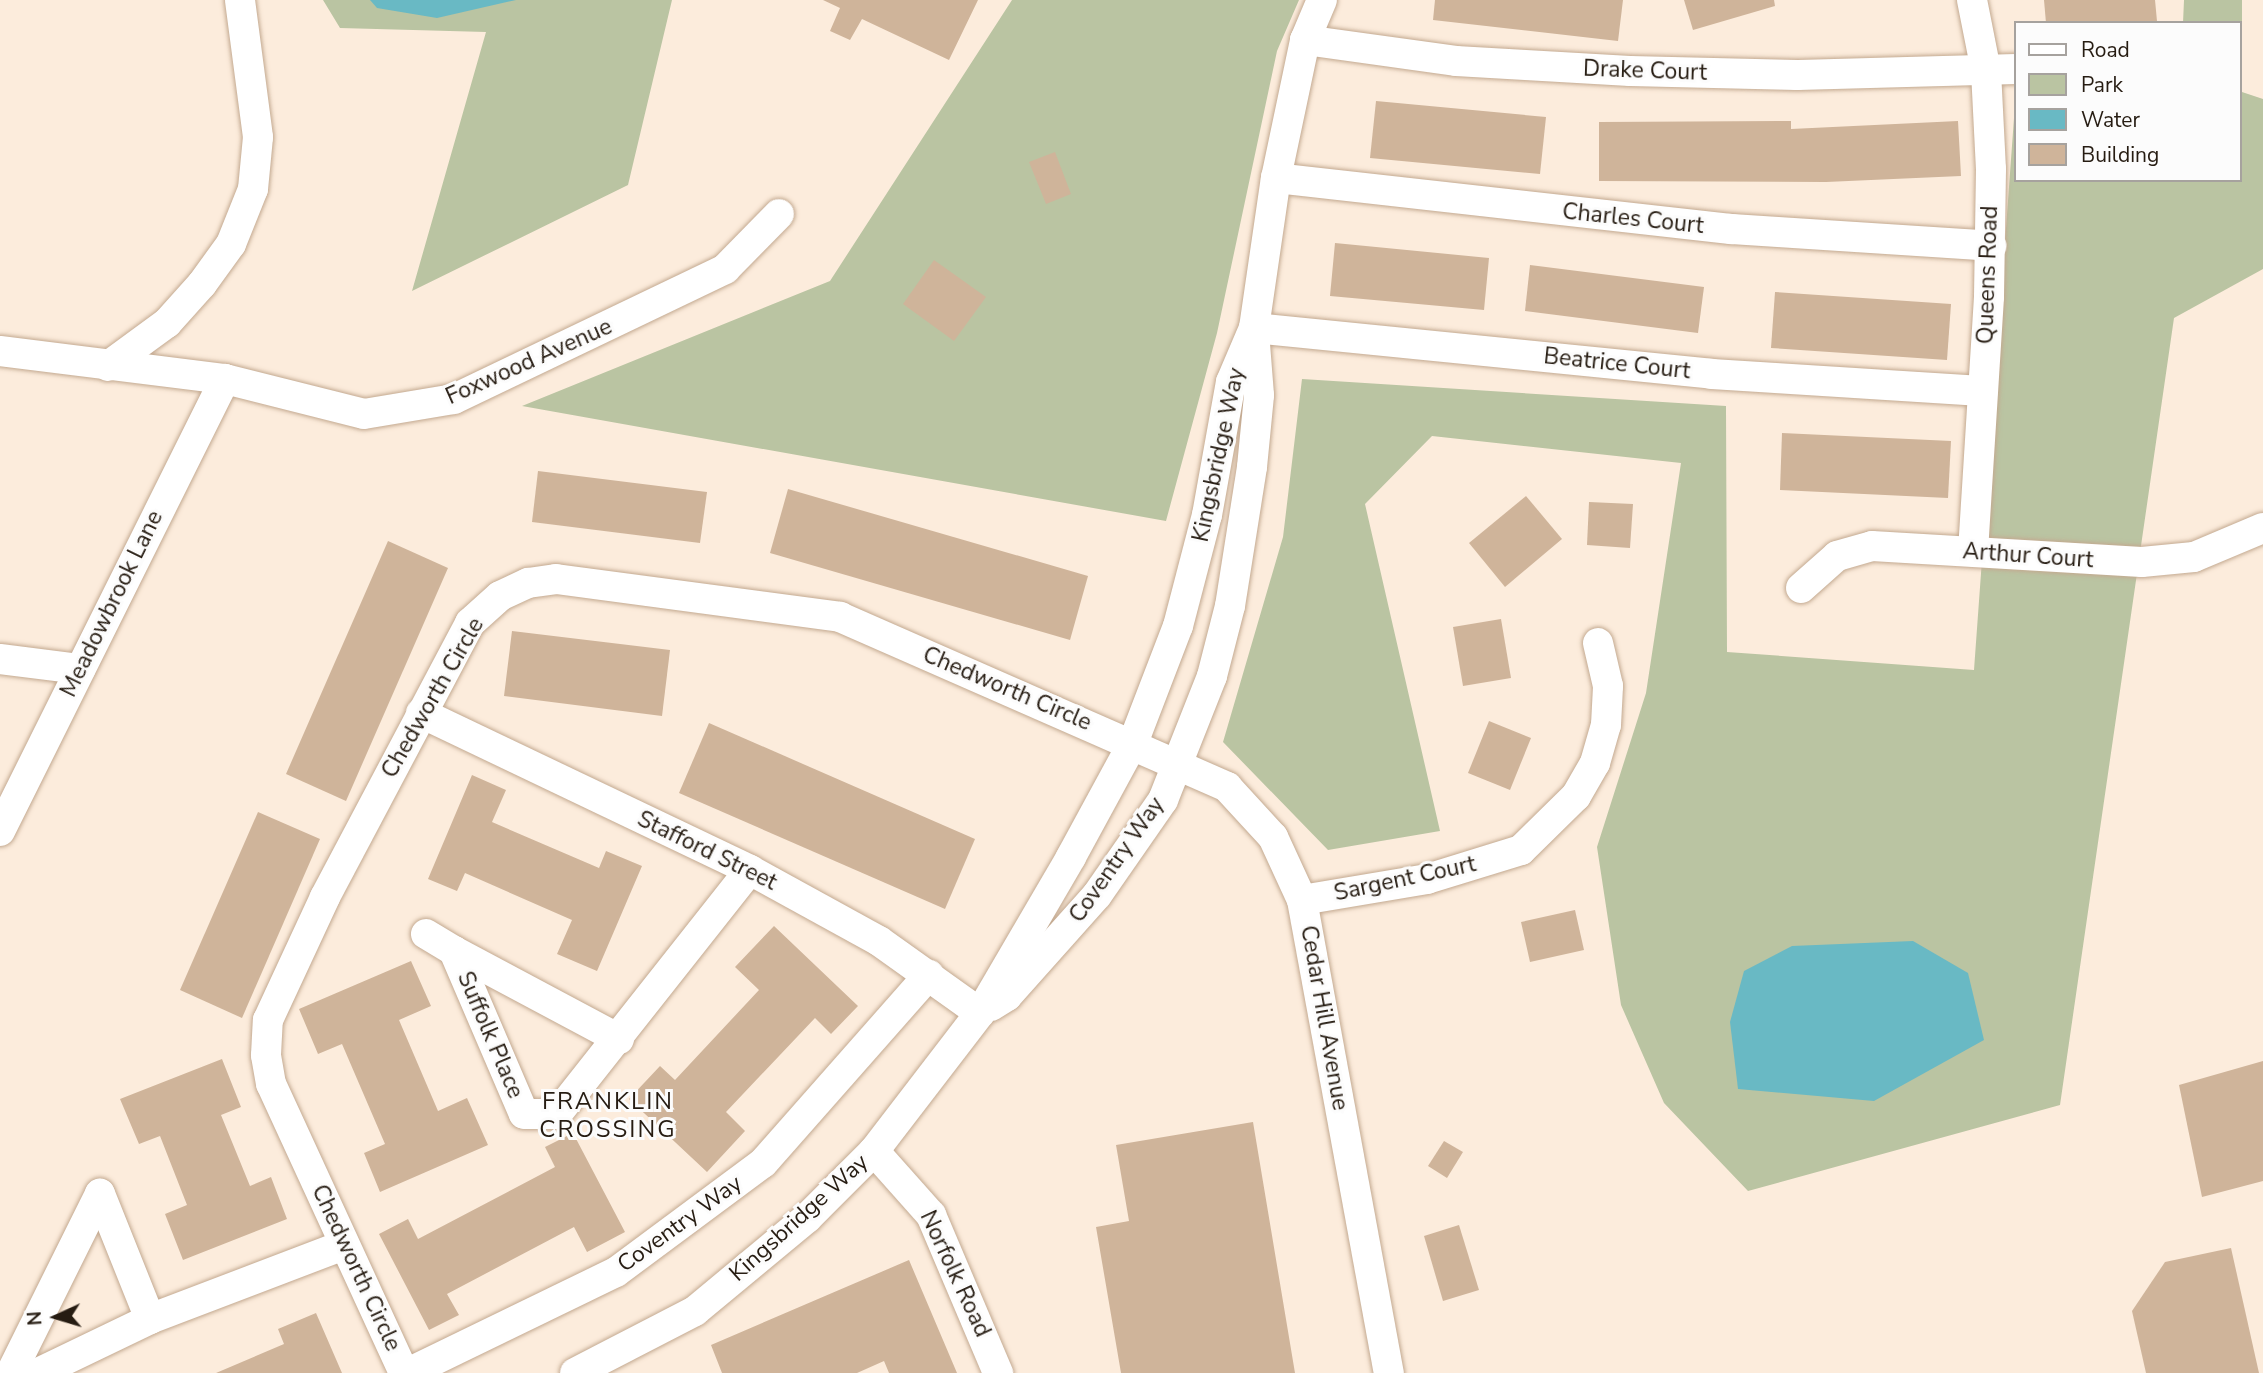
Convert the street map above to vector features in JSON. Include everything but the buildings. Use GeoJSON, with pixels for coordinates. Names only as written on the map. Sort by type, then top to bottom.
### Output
{"type":"FeatureCollection","features":[{"type":"Feature","properties":{"kind":"street"},"geometry":{"type":"LineString","coordinates":[[108,366],[167,323],[202,284],[231,244],[253,189],[258,137],[240,0]]}},
{"type":"Feature","properties":{"kind":"street","name":"Kingsbridge Way"},"geometry":{"type":"LineString","coordinates":[[1133,743],[1178,626],[1207,515],[1231,382],[1254,328],[1276,178],[1305,40],[1322,0]]}},
{"type":"Feature","properties":{"kind":"street","name":"Queens Road"},"geometry":{"type":"LineString","coordinates":[[1972,0],[1986,71],[1991,246],[1973,551]]}},
{"type":"Feature","properties":{"kind":"street","name":"Drake Court"},"geometry":{"type":"LineString","coordinates":[[1305,40],[1455,61],[1630,71],[1797,75],[2014,69]]}},
{"type":"Feature","properties":{"kind":"street","name":"Charles Court"},"geometry":{"type":"LineString","coordinates":[[1276,178],[1731,229],[1991,246]]}},
{"type":"Feature","properties":{"kind":"street","name":"Foxwood Avenue"},"geometry":{"type":"LineString","coordinates":[[0,351],[225,379],[364,414],[454,399],[725,269],[779,214]]}},
{"type":"Feature","properties":{"kind":"street","name":"Beatrice Court"},"geometry":{"type":"LineString","coordinates":[[1254,328],[1711,374],[1982,391]]}},
{"type":"Feature","properties":{"kind":"street","name":"Coventry Way"},"geometry":{"type":"LineString","coordinates":[[980,1013],[1007,996],[1097,895],[1163,800],[1212,676],[1230,606],[1259,395],[1254,328]]}},
{"type":"Feature","properties":{"kind":"street","name":"Meadowbrook Lane"},"geometry":{"type":"LineString","coordinates":[[0,831],[225,379]]}},
{"type":"Feature","properties":{"kind":"street","name":"Arthur Court"},"geometry":{"type":"LineString","coordinates":[[1801,588],[1837,556],[1872,546],[2142,562],[2194,557],[2263,528]]}},
{"type":"Feature","properties":{"kind":"street","name":"Chedworth Circle"},"geometry":{"type":"LineString","coordinates":[[406,1373],[271,1084],[266,1055],[268,1020],[325,897],[421,713],[480,612],[509,592],[556,579],[840,617],[1133,743]]}},
{"type":"Feature","properties":{"kind":"street","name":"Sargent Court"},"geometry":{"type":"LineString","coordinates":[[1302,900],[1427,879],[1521,850],[1576,796],[1595,763],[1606,725],[1608,686],[1598,643]]}},
{"type":"Feature","properties":{"kind":"street"},"geometry":{"type":"LineString","coordinates":[[0,659],[80,669]]}},
{"type":"Feature","properties":{"kind":"street","name":"Stafford Street"},"geometry":{"type":"LineString","coordinates":[[421,713],[750,870],[879,941],[980,1013]]}},
{"type":"Feature","properties":{"kind":"street","name":"Coventry Way"},"geometry":{"type":"LineString","coordinates":[[980,1013],[1133,743]]}},
{"type":"Feature","properties":{"kind":"street","name":"Cedar Hill Avenue"},"geometry":{"type":"LineString","coordinates":[[1133,743],[1227,787],[1273,837],[1302,900],[1389,1373]]}},
{"type":"Feature","properties":{"kind":"street","name":"Suffolk Place"},"geometry":{"type":"LineString","coordinates":[[454,951],[524,1114],[557,1114],[750,870]]}},
{"type":"Feature","properties":{"kind":"street","name":"Suffolk Place"},"geometry":{"type":"LineString","coordinates":[[426,934],[619,1039]]}},
{"type":"Feature","properties":{"kind":"street","name":"Coventry Way"},"geometry":{"type":"LineString","coordinates":[[406,1373],[616,1272],[763,1163],[929,975]]}},
{"type":"Feature","properties":{"kind":"street","name":"Kingsbridge Way"},"geometry":{"type":"LineString","coordinates":[[576,1373],[695,1311],[807,1218],[874,1151],[980,1013]]}},
{"type":"Feature","properties":{"kind":"street","name":"Norfolk Road"},"geometry":{"type":"LineString","coordinates":[[874,1151],[931,1216],[998,1373]]}},
{"type":"Feature","properties":{"kind":"street"},"geometry":{"type":"LineString","coordinates":[[11,1373],[100,1194],[150,1319]]}},
{"type":"Feature","properties":{"kind":"street"},"geometry":{"type":"LineString","coordinates":[[38,1373],[150,1319],[344,1245]]}},
{"type":"Feature","properties":{"kind":"green space"},"geometry":{"type":"Polygon","coordinates":[[[323,0],[672,0],[628,185],[412,291],[486,32],[340,28],[323,0]]]}},
{"type":"Feature","properties":{"kind":"green space"},"geometry":{"type":"Polygon","coordinates":[[[1012,0],[1299,0],[1277,51],[1217,333],[1166,521],[522,406],[830,281],[1012,0]]]}},
{"type":"Feature","properties":{"kind":"green space"},"geometry":{"type":"Polygon","coordinates":[[[2184,0],[2242,0],[2242,21],[2183,21],[2184,0]]]}},
{"type":"Feature","properties":{"kind":"green space"},"geometry":{"type":"Polygon","coordinates":[[[2242,92],[2263,99],[2263,269],[2174,318],[2060,1105],[1748,1191],[1664,1103],[1621,1005],[1597,847],[1646,693],[1681,463],[1432,436],[1365,504],[1440,831],[1328,850],[1223,742],[1283,537],[1302,379],[1726,406],[1727,652],[1974,670],[2014,118],[2014,182],[2242,182],[2242,92]]]}},
{"type":"Feature","properties":{"kind":"water"},"geometry":{"type":"Polygon","coordinates":[[[370,0],[516,0],[437,18],[377,8],[370,0]]]}},
{"type":"Feature","properties":{"kind":"water"},"geometry":{"type":"Polygon","coordinates":[[[1913,941],[1968,973],[1984,1040],[1874,1101],[1738,1089],[1730,1022],[1744,971],[1792,946],[1913,941]]]}},
{"type":"Feature","properties":{"kind":"district","name":"FRANKLIN CROSSING"},"geometry":{"type":"Point","coordinates":[608,1116]}}]}
